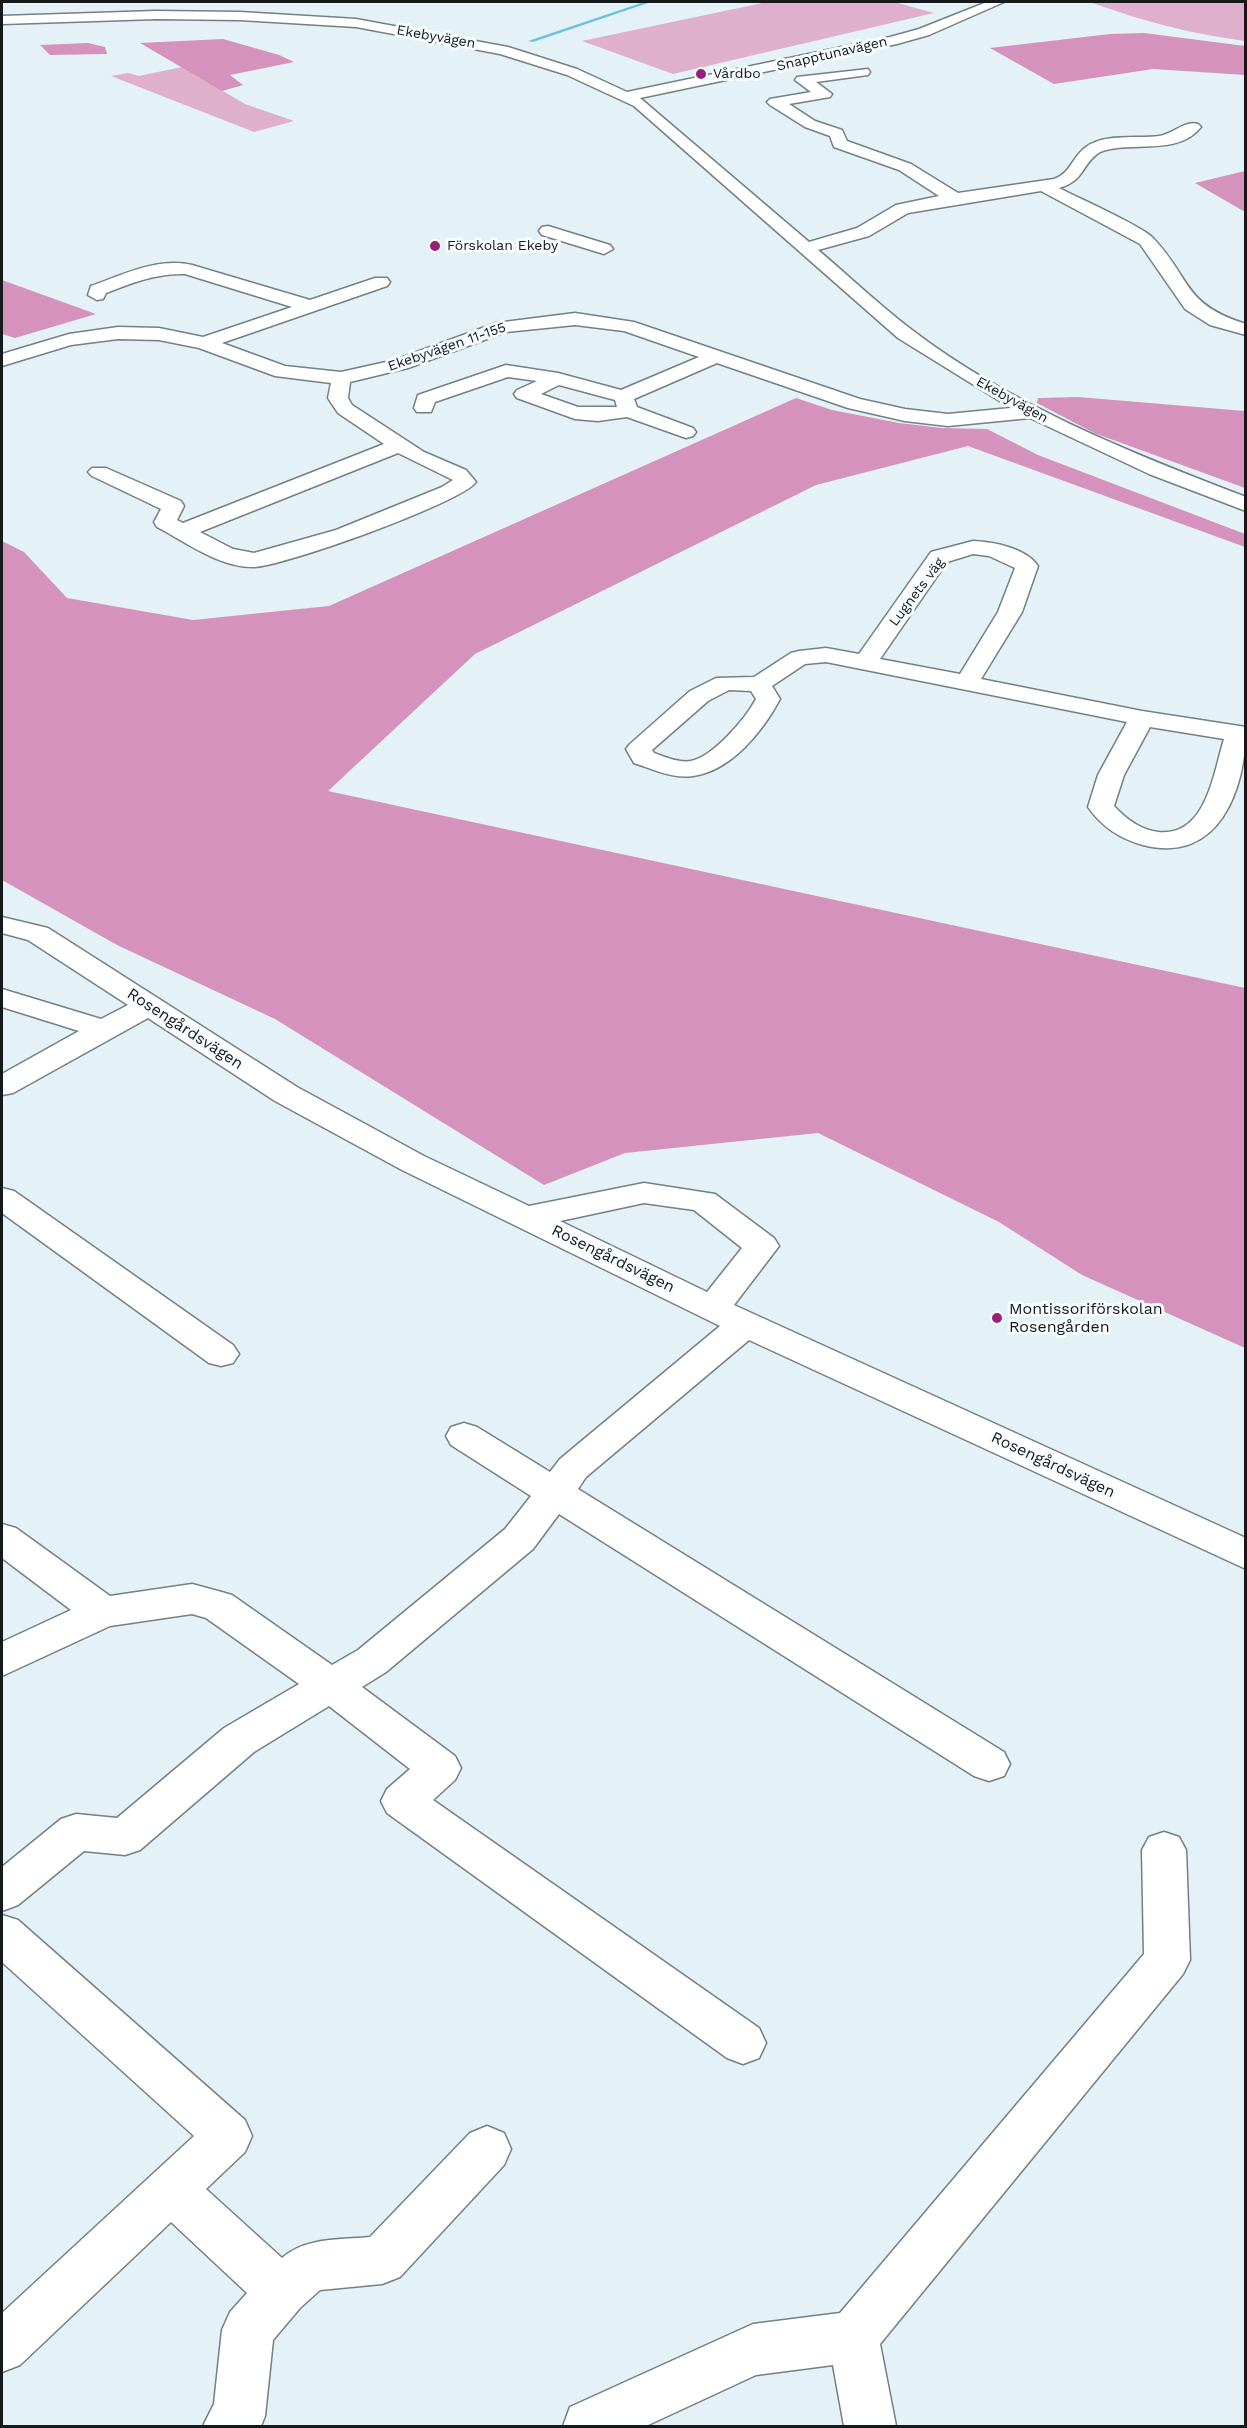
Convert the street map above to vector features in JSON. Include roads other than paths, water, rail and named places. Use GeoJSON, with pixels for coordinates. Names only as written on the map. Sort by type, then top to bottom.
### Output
{"type":"FeatureCollection","features":[{"type":"Feature","properties":{"kind":"street","name":"Snapptunavägen"},"geometry":{"type":"LineString","coordinates":[[627,96],[892,41],[924,32],[997,2]]}},
{"type":"Feature","properties":{"kind":"street","name":"Ekebyvägen"},"geometry":{"type":"LineString","coordinates":[[2,20],[156,15],[240,16],[356,23],[503,50],[572,72],[627,96],[905,334],[945,362],[1032,412],[1110,451],[1245,505]]}},
{"type":"Feature","properties":{"kind":"street"},"geometry":{"type":"LineString","coordinates":[[863,72],[802,80],[825,94],[775,102],[810,124],[837,133],[840,144],[905,167],[955,199]]}},
{"type":"Feature","properties":{"kind":"street"},"geometry":{"type":"LineString","coordinates":[[805,248],[863,232],[902,209],[1062,182],[1073,174],[1082,158],[1100,146],[1181,137],[1193,127]]}},
{"type":"Feature","properties":{"kind":"street"},"geometry":{"type":"LineString","coordinates":[[1043,186],[1146,240],[1191,305],[1217,321],[1245,330]]}},
{"type":"Feature","properties":{"kind":"street"},"geometry":{"type":"LineString","coordinates":[[548,231],[604,249]]}},
{"type":"Feature","properties":{"kind":"street"},"geometry":{"type":"LineString","coordinates":[[97,295],[97,290],[160,269],[173,267],[309,306]]}},
{"type":"Feature","properties":{"kind":"street"},"geometry":{"type":"LineString","coordinates":[[204,343],[381,282]]}},
{"type":"Feature","properties":{"kind":"street","name":"Ekebyvägen 11-155"},"geometry":{"type":"LineString","coordinates":[[2,360],[69,340],[118,333],[159,334],[204,343],[282,372],[341,378],[401,364],[503,327],[575,319],[627,326],[855,404],[905,415],[948,420],[1032,412]]}},
{"type":"Feature","properties":{"kind":"street"},"geometry":{"type":"LineString","coordinates":[[558,379],[524,394],[581,416],[603,417],[718,356]]}},
{"type":"Feature","properties":{"kind":"street"},"geometry":{"type":"LineString","coordinates":[[424,408],[425,399],[497,373],[519,371],[558,379],[626,403],[686,432]]}},
{"type":"Feature","properties":{"kind":"street"},"geometry":{"type":"LineString","coordinates":[[99,472],[173,506],[165,522],[227,555],[254,560],[344,535],[450,492],[465,482],[459,474],[408,451],[345,409],[338,398],[341,378]]}},
{"type":"Feature","properties":{"kind":"street"},"geometry":{"type":"LineString","coordinates":[[182,531],[408,451]]}},
{"type":"Feature","properties":{"kind":"street","name":"Lugnets väg"},"geometry":{"type":"LineString","coordinates":[[865,663],[939,557],[956,548],[975,546],[1012,556],[1027,566],[1023,585],[986,655],[966,683]]}},
{"type":"Feature","properties":{"kind":"street"},"geometry":{"type":"LineString","coordinates":[[759,684],[768,699],[756,721],[713,762],[699,768],[683,768],[643,758],[639,749],[699,696],[725,683],[759,684],[799,658],[826,655],[1142,718],[1241,734],[1210,820],[1193,837],[1168,843],[1140,836],[1113,822],[1101,807],[1111,775],[1142,718]]}},
{"type":"Feature","properties":{"kind":"street","name":"Rosengårdsvägen"},"geometry":{"type":"LineString","coordinates":[[2,925],[38,934],[286,1094],[413,1163],[729,1316],[1245,1555]]}},
{"type":"Feature","properties":{"kind":"street"},"geometry":{"type":"LineString","coordinates":[[2,998],[104,1029]]}},
{"type":"Feature","properties":{"kind":"street"},"geometry":{"type":"LineString","coordinates":[[2,1086],[150,1006]]}},
{"type":"Feature","properties":{"kind":"street"},"geometry":{"type":"LineString","coordinates":[[2,1892],[76,1832],[124,1837],[239,1740],[280,1713],[332,1686],[372,1660],[519,1539],[556,1494],[573,1468],[729,1316],[762,1246],[703,1201],[644,1193],[528,1217]]}},
{"type":"Feature","properties":{"kind":"street"},"geometry":{"type":"LineString","coordinates":[[2,1198],[221,1354]]}},
{"type":"Feature","properties":{"kind":"street"},"geometry":{"type":"LineString","coordinates":[[464,1436],[989,1764]]}},
{"type":"Feature","properties":{"kind":"street"},"geometry":{"type":"LineString","coordinates":[[2,1538],[103,1612]]}},
{"type":"Feature","properties":{"kind":"street"},"geometry":{"type":"LineString","coordinates":[[2,1660],[103,1612],[192,1599],[218,1606],[332,1686],[440,1768],[402,1801],[743,2043]]}},
{"type":"Feature","properties":{"kind":"street"},"geometry":{"type":"LineString","coordinates":[[589,2427],[753,2350],[853,2337],[1167,1960],[1164,1850]]}},
{"type":"Feature","properties":{"kind":"street"},"geometry":{"type":"LineString","coordinates":[[2,1934],[228,2136],[2,2347]]}},
{"type":"Feature","properties":{"kind":"street"},"geometry":{"type":"LineString","coordinates":[[229,2427],[239,2416],[248,2330],[282,2291],[309,2267],[382,2260],[487,2149]]}},
{"type":"Feature","properties":{"kind":"street"},"geometry":{"type":"LineString","coordinates":[[171,2190],[282,2291]]}},
{"type":"Feature","properties":{"kind":"street"},"geometry":{"type":"LineString","coordinates":[[853,2337],[870,2427]]}},
{"type":"Feature","properties":{"kind":"waterway"},"geometry":{"type":"LineString","coordinates":[[531,41],[648,2]]}},
{"type":"Feature","properties":{"kind":"place","name":"Vårdbo"},"geometry":{"type":"Point","coordinates":[701,74]}},
{"type":"Feature","properties":{"kind":"place","name":"Förskolan Ekeby"},"geometry":{"type":"Point","coordinates":[435,246]}},
{"type":"Feature","properties":{"kind":"place","name":"Montissoriförskolan Rosengården"},"geometry":{"type":"Point","coordinates":[997,1318]}}]}
